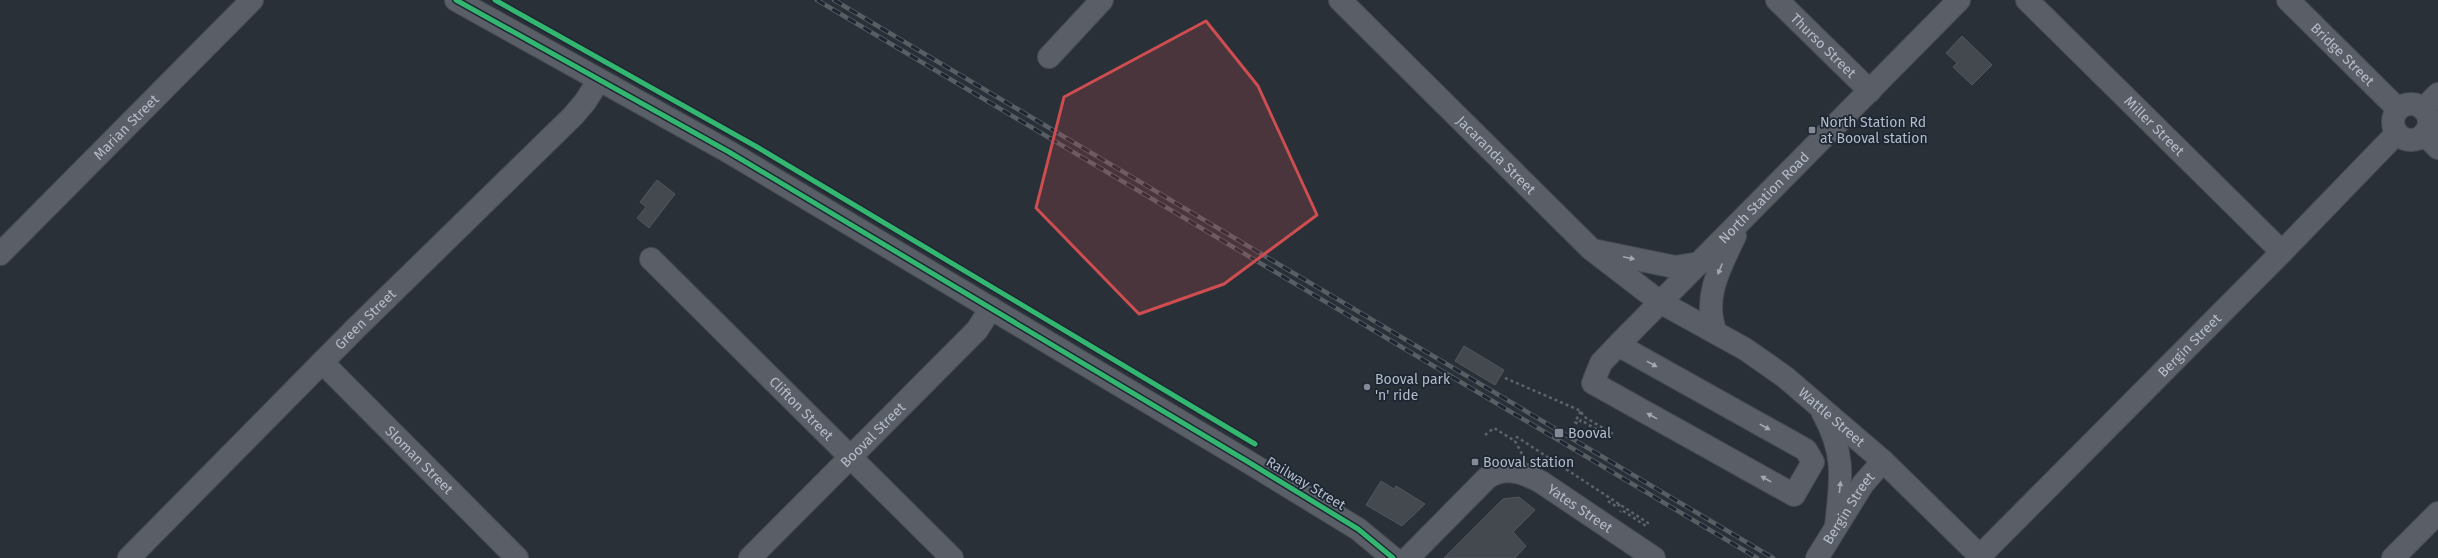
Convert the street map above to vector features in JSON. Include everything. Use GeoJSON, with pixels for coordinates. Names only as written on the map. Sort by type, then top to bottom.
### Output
{"type":"FeatureCollection","features":[{"type":"Feature","properties":{"kind":"street","name":"Marian Street"},"geometry":{"type":"LineString","coordinates":[[0,254],[252,0]]}},
{"type":"Feature","properties":{"kind":"street","name":"Railway Street"},"geometry":{"type":"LineString","coordinates":[[456,0],[729,152],[991,308],[1358,529],[1393,558]]}},
{"type":"Feature","properties":{"kind":"street"},"geometry":{"type":"LineString","coordinates":[[1050,57],[1102,0]]}},
{"type":"Feature","properties":{"kind":"street","name":"Jacaranda Street"},"geometry":{"type":"LineString","coordinates":[[1340,0],[1591,249],[1660,302]]}},
{"type":"Feature","properties":{"kind":"street","name":"Thurso Street"},"geometry":{"type":"LineString","coordinates":[[1777,0],[1870,91]]}},
{"type":"Feature","properties":{"kind":"street","name":"North Station Road"},"geometry":{"type":"LineString","coordinates":[[1618,345],[1806,450],[1813,462],[1794,495],[1593,383],[1601,363],[1618,345],[1743,221],[1959,0]]}},
{"type":"Feature","properties":{"kind":"street","name":"Miller Street"},"geometry":{"type":"LineString","coordinates":[[2027,0],[2282,252]]}},
{"type":"Feature","properties":{"kind":"street","name":"Bridge Street"},"geometry":{"type":"LineString","coordinates":[[2288,0],[2398,109]]}},
{"type":"Feature","properties":{"kind":"street","name":"Green Street"},"geometry":{"type":"LineString","coordinates":[[129,558],[322,362],[573,116],[585,102],[599,80]]}},
{"type":"Feature","properties":{"kind":"street"},"geometry":{"type":"LineString","coordinates":[[2431,101],[2429,121],[2431,141],[2410,140],[2403,138],[2397,133],[2393,121],[2398,109],[2410,104],[2431,101]]}},
{"type":"Feature","properties":{"kind":"street","name":"Bergin Street"},"geometry":{"type":"LineString","coordinates":[[1981,557],[2282,252],[2397,133]]}},
{"type":"Feature","properties":{"kind":"street"},"geometry":{"type":"LineString","coordinates":[[1716,333],[1710,306],[1718,270],[1743,221]]}},
{"type":"Feature","properties":{"kind":"street"},"geometry":{"type":"LineString","coordinates":[[1591,249],[1675,267],[1700,263]]}},
{"type":"Feature","properties":{"kind":"street","name":"Clifton Street"},"geometry":{"type":"LineString","coordinates":[[651,260],[952,558]]}},
{"type":"Feature","properties":{"kind":"street","name":"Wattle Street"},"geometry":{"type":"LineString","coordinates":[[1660,302],[1745,349],[1774,369],[1819,405],[1883,461],[1981,557]]}},
{"type":"Feature","properties":{"kind":"street","name":"Booval Street"},"geometry":{"type":"LineString","coordinates":[[750,558],[977,330],[991,308]]}},
{"type":"Feature","properties":{"kind":"street","name":"Sloman Street"},"geometry":{"type":"LineString","coordinates":[[322,362],[517,558]]}},
{"type":"Feature","properties":{"kind":"street"},"geometry":{"type":"LineString","coordinates":[[1819,405],[1838,447],[1841,477],[1836,526]]}},
{"type":"Feature","properties":{"kind":"street","name":"Bergin Street"},"geometry":{"type":"LineString","coordinates":[[1817,558],[1863,484],[1883,461]]}},
{"type":"Feature","properties":{"kind":"street","name":"Yates Street"},"geometry":{"type":"LineString","coordinates":[[1408,558],[1487,478],[1502,471],[1523,473],[1541,482],[1654,558]]}},
{"type":"Feature","properties":{"kind":"street"},"geometry":{"type":"LineString","coordinates":[[2393,558],[2438,513]]}},
{"type":"Feature","properties":{"kind":"path"},"geometry":{"type":"LineString","coordinates":[[1505,378],[1581,411],[1583,416],[1613,434],[1610,438],[1581,420],[1578,424],[1575,422],[1581,411]]}},
{"type":"Feature","properties":{"kind":"path"},"geometry":{"type":"LineString","coordinates":[[1485,435],[1494,428],[1515,441],[1520,453]]}},
{"type":"Feature","properties":{"kind":"path"},"geometry":{"type":"LineString","coordinates":[[1515,441],[1517,437],[1548,456],[1648,523],[1646,526],[1622,510],[1619,514]]}},
{"type":"Feature","properties":{"kind":"path"},"geometry":{"type":"LineString","coordinates":[[1548,456],[1551,453]]}},
{"type":"Feature","properties":{"kind":"highlighted area"},"geometry":{"type":"Polygon","coordinates":[[[1206,21],[1258,86],[1317,215],[1224,284],[1139,314],[1036,208],[1064,97],[1206,21]]]}},
{"type":"Feature","properties":{"kind":"building"},"geometry":{"type":"Polygon","coordinates":[[[1962,36],[1992,65],[1972,85],[1953,67],[1957,63],[1946,53],[1962,36]]]}},
{"type":"Feature","properties":{"kind":"building"},"geometry":{"type":"Polygon","coordinates":[[[657,180],[675,194],[649,228],[637,218],[646,207],[640,202],[657,180]]]}},
{"type":"Feature","properties":{"kind":"building"},"geometry":{"type":"Polygon","coordinates":[[[1464,346],[1504,370],[1495,385],[1455,361],[1464,346]]]}},
{"type":"Feature","properties":{"kind":"building"},"geometry":{"type":"Polygon","coordinates":[[[1381,481],[1394,489],[1396,486],[1425,504],[1402,526],[1366,505],[1381,481]]]}},
{"type":"Feature","properties":{"kind":"building"},"geometry":{"type":"Polygon","coordinates":[[[1519,497],[1535,510],[1513,532],[1526,546],[1515,558],[1444,558],[1503,499],[1519,497]]]}},
{"type":"Feature","properties":{"kind":"railway"},"geometry":{"type":"LineString","coordinates":[[817,0],[1757,558]]}},
{"type":"Feature","properties":{"kind":"railway"},"geometry":{"type":"LineString","coordinates":[[834,0],[1773,558]]}},
{"type":"Feature","properties":{"kind":"cycle path"},"geometry":{"type":"LineString","coordinates":[[456,0],[729,152],[1358,529],[1393,558]]}},
{"type":"Feature","properties":{"kind":"cycle path"},"geometry":{"type":"LineString","coordinates":[[495,0],[757,147],[1255,444]]}},
{"type":"Feature","properties":{"kind":"place","name":"North Station Rd at Booval station"},"geometry":{"type":"Point","coordinates":[1812,130]}},
{"type":"Feature","properties":{"kind":"place","name":"Booval park 'n' ride"},"geometry":{"type":"Point","coordinates":[1367,387]}},
{"type":"Feature","properties":{"kind":"place","name":"Booval"},"geometry":{"type":"Point","coordinates":[1559,433]}},
{"type":"Feature","properties":{"kind":"place","name":"Booval station"},"geometry":{"type":"Point","coordinates":[1475,462]}}]}
